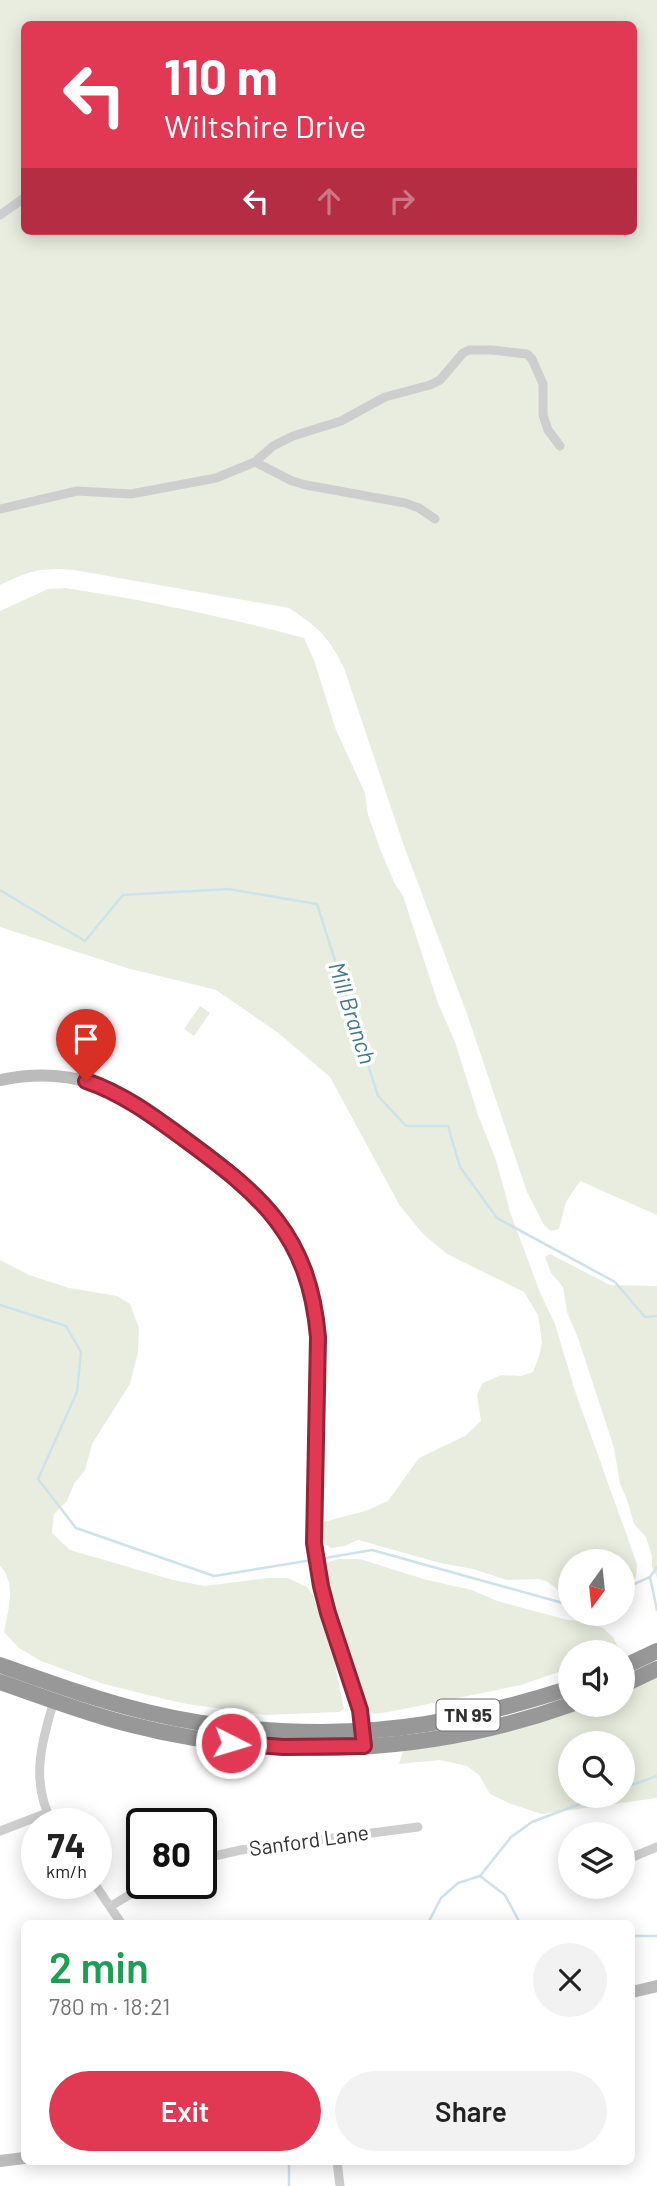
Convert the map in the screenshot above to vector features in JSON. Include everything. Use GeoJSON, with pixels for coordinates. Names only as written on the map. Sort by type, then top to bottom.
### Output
{"type":"FeatureCollection","features":[{"type":"Feature","properties":{"kind":"highway"},"geometry":{"type":"LineString","coordinates":[[635,1661],[657,1651]]}},
{"type":"Feature","properties":{"kind":"highway","name":"TN 95"},"geometry":{"type":"LineString","coordinates":[[0,1665],[56,1694]]}},
{"type":"Feature","properties":{"kind":"highway"},"geometry":{"type":"LineString","coordinates":[[635,1679],[657,1669]]}},
{"type":"Feature","properties":{"kind":"highway","name":"TN 95"},"geometry":{"type":"LineString","coordinates":[[0,1682],[148,1712],[240,1727],[364,1738],[425,1724],[558,1706]]}},
{"type":"Feature","properties":{"kind":"highway","name":"TN 95"},"geometry":{"type":"LineString","coordinates":[[530,1710],[558,1695]]}},
{"type":"Feature","properties":{"kind":"street"},"geometry":{"type":"LineString","coordinates":[[0,215],[21,200]]}},
{"type":"Feature","properties":{"kind":"street"},"geometry":{"type":"LineString","coordinates":[[0,509],[76,491],[131,494],[216,478],[254,462],[273,446],[293,436],[341,421],[385,397],[419,389],[440,380],[463,353],[469,350],[527,354],[532,359],[543,384],[543,415],[548,430],[560,446]]}},
{"type":"Feature","properties":{"kind":"street"},"geometry":{"type":"LineString","coordinates":[[254,462],[292,481],[404,503],[419,508],[435,519]]}},
{"type":"Feature","properties":{"kind":"street"},"geometry":{"type":"LineString","coordinates":[[0,1080],[30,1075],[58,1075],[97,1084],[121,1096],[154,1117],[258,1198],[277,1219],[304,1266],[316,1315],[318,1337],[314,1548],[328,1613],[360,1710],[364,1738]]}},
{"type":"Feature","properties":{"kind":"street"},"geometry":{"type":"LineString","coordinates":[[46,1808],[39,1777],[39,1758],[56,1694]]}},
{"type":"Feature","properties":{"kind":"street"},"geometry":{"type":"LineString","coordinates":[[0,1831],[21,1823]]}},
{"type":"Feature","properties":{"kind":"street","name":"Sanford Lane"},"geometry":{"type":"LineString","coordinates":[[217,1856],[264,1846],[418,1827]]}},
{"type":"Feature","properties":{"kind":"street"},"geometry":{"type":"LineString","coordinates":[[635,1856],[657,1847]]}},
{"type":"Feature","properties":{"kind":"street"},"geometry":{"type":"LineString","coordinates":[[110,1906],[126,1897]]}},
{"type":"Feature","properties":{"kind":"street"},"geometry":{"type":"LineString","coordinates":[[105,1899],[119,1920]]}},
{"type":"Feature","properties":{"kind":"street"},"geometry":{"type":"LineString","coordinates":[[635,1991],[657,1986]]}},
{"type":"Feature","properties":{"kind":"street"},"geometry":{"type":"LineString","coordinates":[[0,2161],[21,2158]]}},
{"type":"Feature","properties":{"kind":"street"},"geometry":{"type":"LineString","coordinates":[[337,2165],[340,2186]]}},
{"type":"Feature","properties":{"kind":"shaded area"},"geometry":{"type":"Polygon","coordinates":[[[0,0],[657,0],[657,1215],[580,1181],[566,1202],[559,1229],[551,1231],[544,1225],[527,1192],[344,668],[333,648],[315,627],[289,608],[74,570],[53,569],[19,576],[0,585],[0,0]]]}},
{"type":"Feature","properties":{"kind":"shaded area"},"geometry":{"type":"Polygon","coordinates":[[[65,588],[125,598],[304,638],[314,660],[336,730],[365,793],[368,815],[381,851],[403,896],[438,1003],[455,1042],[478,1115],[496,1160],[511,1215],[541,1295],[555,1324],[575,1391],[632,1549],[558,1549],[558,1590],[538,1579],[507,1580],[358,1540],[331,1548],[323,1543],[319,1535],[324,1522],[368,1510],[388,1501],[419,1458],[465,1436],[481,1421],[477,1394],[483,1383],[501,1375],[521,1376],[533,1372],[542,1342],[538,1315],[524,1292],[447,1254],[423,1234],[400,1206],[330,1077],[277,1032],[216,990],[127,968],[0,927],[0,611],[48,589],[65,588]]]}},
{"type":"Feature","properties":{"kind":"shaded area"},"geometry":{"type":"Polygon","coordinates":[[[200,1006],[210,1013],[194,1036],[184,1029],[200,1006]]]}},
{"type":"Feature","properties":{"kind":"shaded area"},"geometry":{"type":"Polygon","coordinates":[[[550,1254],[610,1285],[657,1286],[657,1578],[646,1537],[634,1524],[620,1484],[614,1448],[567,1312],[563,1287],[551,1273],[545,1257],[550,1254]]]}},
{"type":"Feature","properties":{"kind":"shaded area"},"geometry":{"type":"Polygon","coordinates":[[[0,1260],[29,1275],[69,1288],[117,1296],[130,1304],[139,1328],[138,1352],[130,1384],[92,1444],[85,1470],[74,1484],[67,1501],[54,1514],[52,1533],[70,1550],[173,1580],[205,1586],[288,1578],[307,1587],[313,1595],[334,1660],[344,1709],[339,1712],[266,1715],[164,1699],[104,1684],[41,1661],[19,1648],[4,1632],[10,1589],[0,1566],[0,1260]]]}},
{"type":"Feature","properties":{"kind":"shaded area"},"geometry":{"type":"Polygon","coordinates":[[[339,1559],[360,1559],[558,1617],[558,1626],[598,1626],[614,1640],[558,1640],[558,1672],[521,1685],[374,1714],[369,1709],[335,1617],[329,1597],[325,1563],[339,1559]]]}},
{"type":"Feature","properties":{"kind":"shaded area"},"geometry":{"type":"Polygon","coordinates":[[[657,1678],[657,1798],[635,1801],[635,1731],[558,1731],[558,1808],[585,1808],[542,1814],[490,1794],[479,1775],[467,1766],[439,1760],[399,1764],[403,1751],[446,1745],[518,1729],[558,1717],[635,1717],[635,1688],[657,1678]]]}},
{"type":"Feature","properties":{"kind":"waterway","name":"Mill Branch"},"geometry":{"type":"LineString","coordinates":[[0,890],[85,941],[123,895],[228,889],[317,904],[378,1096],[406,1126],[448,1126],[460,1167],[497,1218],[615,1282],[645,1317],[657,1316]]}},
{"type":"Feature","properties":{"kind":"waterway"},"geometry":{"type":"LineString","coordinates":[[0,1305],[66,1326],[81,1352],[77,1392],[38,1479],[76,1528],[214,1576],[312,1560]]}},
{"type":"Feature","properties":{"kind":"waterway"},"geometry":{"type":"LineString","coordinates":[[319,1559],[372,1550],[558,1602]]}},
{"type":"Feature","properties":{"kind":"waterway"},"geometry":{"type":"LineString","coordinates":[[635,1584],[650,1577],[657,1567]]}},
{"type":"Feature","properties":{"kind":"waterway"},"geometry":{"type":"LineString","coordinates":[[650,1577],[657,1610]]}},
{"type":"Feature","properties":{"kind":"waterway"},"geometry":{"type":"LineString","coordinates":[[635,1784],[657,1776]]}},
{"type":"Feature","properties":{"kind":"waterway"},"geometry":{"type":"LineString","coordinates":[[430,1920],[441,1898],[458,1883],[480,1876],[511,1837],[532,1822],[569,1808]]}},
{"type":"Feature","properties":{"kind":"waterway"},"geometry":{"type":"LineString","coordinates":[[480,1876],[505,1895],[518,1920]]}},
{"type":"Feature","properties":{"kind":"waterway"},"geometry":{"type":"LineString","coordinates":[[635,1936],[657,1936]]}},
{"type":"Feature","properties":{"kind":"waterway"},"geometry":{"type":"LineString","coordinates":[[289,2165],[289,2186]]}},
{"type":"Feature","properties":{"kind":"route"},"geometry":{"type":"LineString","coordinates":[[86,1081],[121,1096],[154,1117],[258,1198],[277,1219],[298,1253],[315,1306],[318,1337],[314,1543],[328,1613],[360,1710],[364,1746],[283,1747],[231,1743]]}}]}
